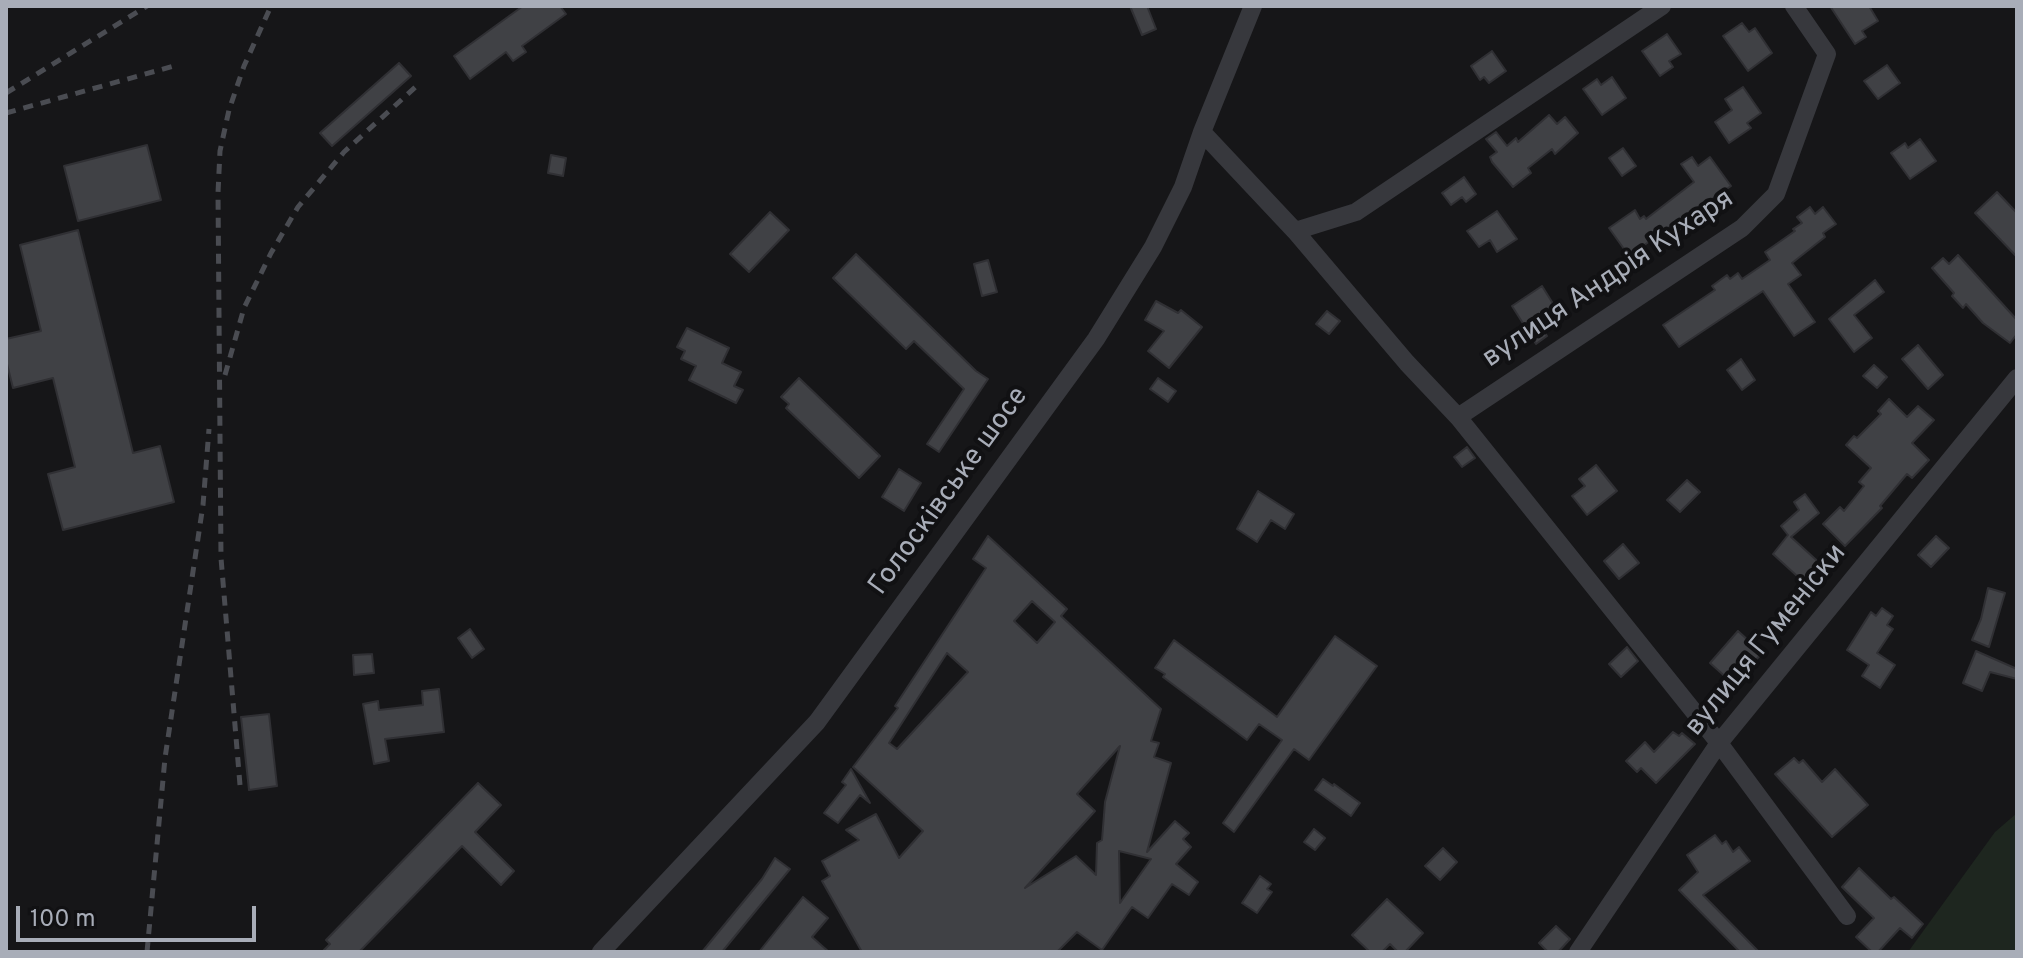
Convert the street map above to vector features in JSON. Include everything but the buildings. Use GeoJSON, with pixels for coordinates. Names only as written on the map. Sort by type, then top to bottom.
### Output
{"type":"FeatureCollection","features":[{"type":"Feature","properties":{"kind":"street","name":"Голосківське шосе"},"geometry":{"type":"LineString","coordinates":[[601,952],[817,722],[1124,297],[1183,187],[1253,6]]}},
{"type":"Feature","properties":{"kind":"street"},"geometry":{"type":"LineString","coordinates":[[1295,231],[1356,212],[1662,6]]}},
{"type":"Feature","properties":{"kind":"street","name":"вулиця Андрія Кухаря"},"geometry":{"type":"LineString","coordinates":[[1458,417],[1742,228],[1776,194],[1827,54],[1794,6]]}},
{"type":"Feature","properties":{"kind":"street"},"geometry":{"type":"LineString","coordinates":[[1202,132],[1295,231],[1407,363],[1458,417],[1719,743],[1847,916]]}},
{"type":"Feature","properties":{"kind":"street","name":"вулиця Гуменіски"},"geometry":{"type":"LineString","coordinates":[[1578,952],[1719,743],[2017,378]]}},
{"type":"Feature","properties":{"kind":"shaded area"},"geometry":{"type":"Polygon","coordinates":[[[2017,813],[2017,952],[1908,952],[1995,832],[2017,813]]]}},
{"type":"Feature","properties":{"kind":"railway"},"geometry":{"type":"LineString","coordinates":[[6,93],[147,6]]}},
{"type":"Feature","properties":{"kind":"railway"},"geometry":{"type":"LineString","coordinates":[[240,785],[221,558],[218,193],[220,151],[229,110],[244,66],[271,6]]}},
{"type":"Feature","properties":{"kind":"railway"},"geometry":{"type":"LineString","coordinates":[[6,113],[174,66]]}},
{"type":"Feature","properties":{"kind":"railway"},"geometry":{"type":"LineString","coordinates":[[225,375],[244,308],[298,207],[344,152],[421,82]]}},
{"type":"Feature","properties":{"kind":"railway"},"geometry":{"type":"LineString","coordinates":[[147,952],[165,758],[203,505],[209,429]]}}]}
